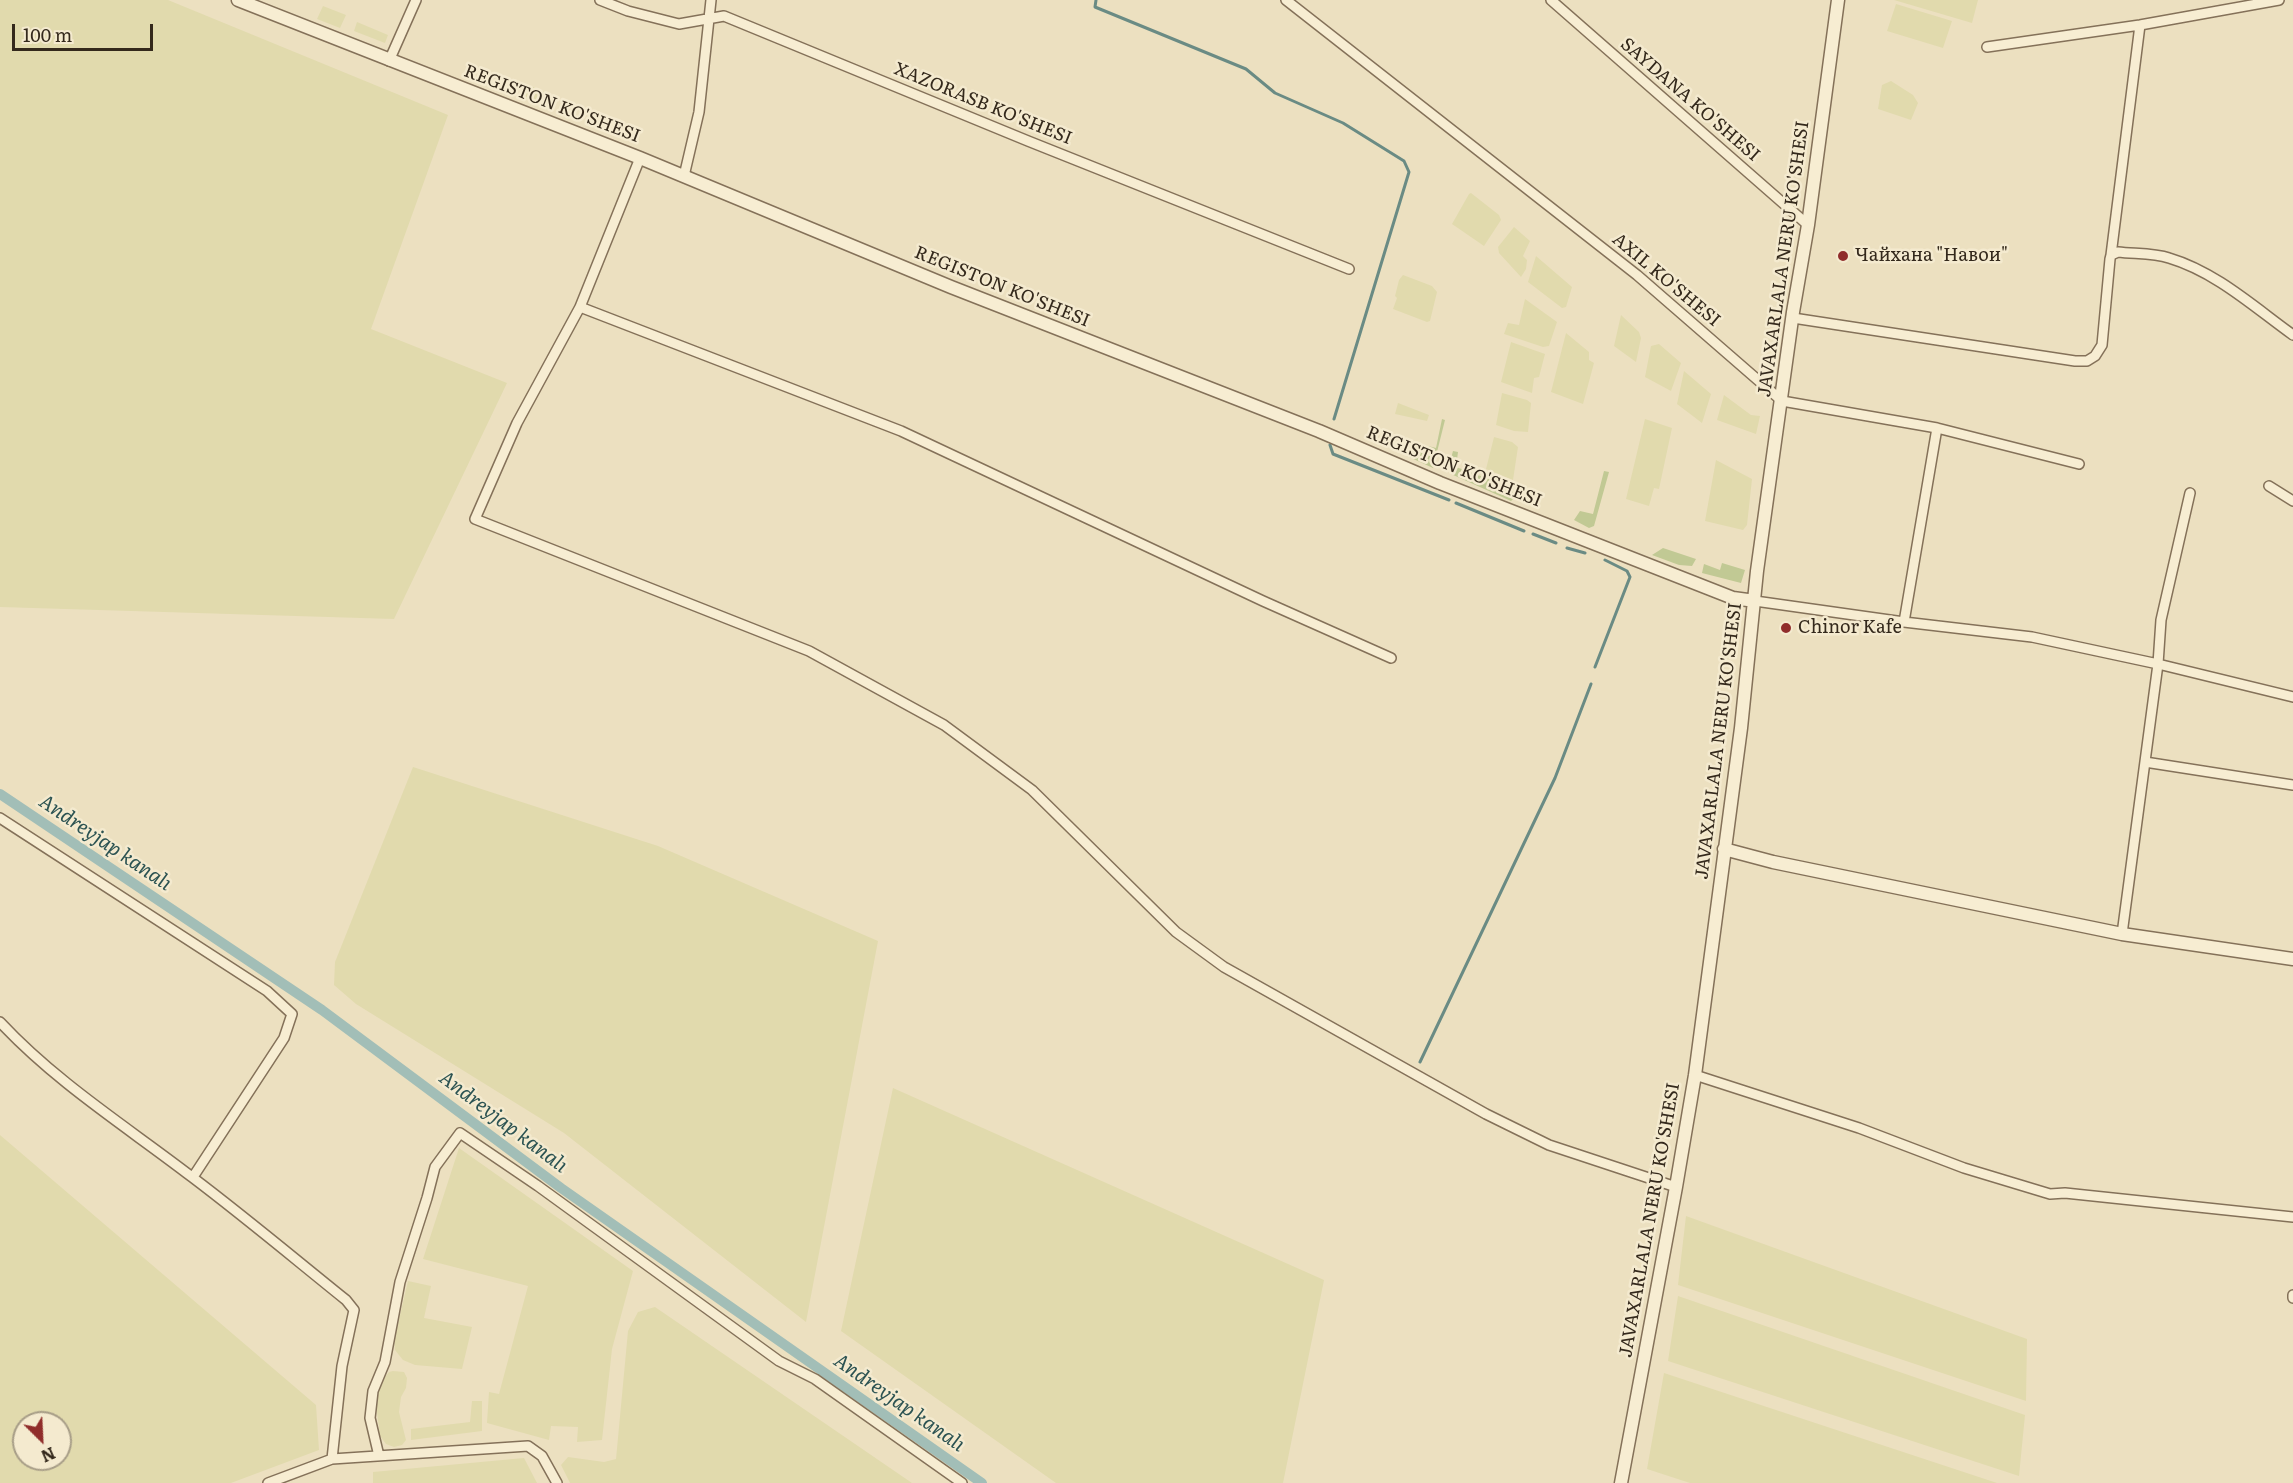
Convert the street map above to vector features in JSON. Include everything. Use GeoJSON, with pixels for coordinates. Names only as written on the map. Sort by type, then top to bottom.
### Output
{"type":"FeatureCollection","features":[{"type":"Feature","properties":{"kind":"street","name":"REGISTON KO'SHESI"},"geometry":{"type":"LineString","coordinates":[[238,0],[640,158],[951,287],[1308,427],[1440,483],[1733,598],[1755,601]]}},
{"type":"Feature","properties":{"kind":"street"},"geometry":{"type":"LineString","coordinates":[[389,61],[416,0]]}},
{"type":"Feature","properties":{"kind":"street","name":"XAZORASB KO'SHESI"},"geometry":{"type":"LineString","coordinates":[[600,0],[628,11],[679,24],[724,16],[1039,146],[1349,269]]}},
{"type":"Feature","properties":{"kind":"street"},"geometry":{"type":"LineString","coordinates":[[684,177],[699,112],[711,0]]}},
{"type":"Feature","properties":{"kind":"street","name":"AXIL KO'SHESI"},"geometry":{"type":"LineString","coordinates":[[1286,0],[1637,275],[1782,401]]}},
{"type":"Feature","properties":{"kind":"street","name":"SAYDANA KO'SHESI"},"geometry":{"type":"LineString","coordinates":[[1551,0],[1808,225]]}},
{"type":"Feature","properties":{"kind":"street","name":"JAVAXARLALA NERU KO'SHESI"},"geometry":{"type":"LineString","coordinates":[[1621,1483],[1695,1075],[1741,728],[1757,571],[1792,318],[1808,225],[1838,0]]}},
{"type":"Feature","properties":{"kind":"street"},"geometry":{"type":"LineString","coordinates":[[1987,48],[2140,25],[2279,0]]}},
{"type":"Feature","properties":{"kind":"street"},"geometry":{"type":"LineString","coordinates":[[1792,318],[2033,355],[2086,361],[2095,356],[2102,345],[2140,25]]}},
{"type":"Feature","properties":{"kind":"street"},"geometry":{"type":"LineString","coordinates":[[640,158],[580,307],[517,423],[475,519],[809,651],[944,725],[1032,790],[1176,932],[1224,967],[1486,1114],[1549,1145],[1676,1187]]}},
{"type":"Feature","properties":{"kind":"street"},"geometry":{"type":"LineString","coordinates":[[2111,255],[2118,252],[2169,258],[2226,286],[2293,335]]}},
{"type":"Feature","properties":{"kind":"street"},"geometry":{"type":"LineString","coordinates":[[580,307],[901,431],[1263,601],[1391,658]]}},
{"type":"Feature","properties":{"kind":"street"},"geometry":{"type":"LineString","coordinates":[[1782,401],[1937,428],[2079,464]]}},
{"type":"Feature","properties":{"kind":"street"},"geometry":{"type":"LineString","coordinates":[[1904,622],[1937,428]]}},
{"type":"Feature","properties":{"kind":"street"},"geometry":{"type":"LineString","coordinates":[[2269,486],[2293,501]]}},
{"type":"Feature","properties":{"kind":"street"},"geometry":{"type":"LineString","coordinates":[[2122,934],[2162,620],[2190,493]]}},
{"type":"Feature","properties":{"kind":"street"},"geometry":{"type":"LineString","coordinates":[[1755,601],[2032,637],[2158,664],[2293,698]]}},
{"type":"Feature","properties":{"kind":"street"},"geometry":{"type":"LineString","coordinates":[[2145,762],[2293,785]]}},
{"type":"Feature","properties":{"kind":"street"},"geometry":{"type":"LineString","coordinates":[[0,819],[267,991],[292,1014],[284,1038],[193,1177]]}},
{"type":"Feature","properties":{"kind":"street"},"geometry":{"type":"LineString","coordinates":[[1724,849],[1773,862],[2122,934],[2293,959]]}},
{"type":"Feature","properties":{"kind":"street"},"geometry":{"type":"LineString","coordinates":[[0,1022],[26,1050],[70,1087],[193,1177],[346,1300],[354,1310],[342,1366],[332,1459]]}},
{"type":"Feature","properties":{"kind":"street"},"geometry":{"type":"LineString","coordinates":[[1695,1075],[1859,1128],[1964,1168],[2050,1194],[2066,1193],[2293,1216]]}},
{"type":"Feature","properties":{"kind":"street"},"geometry":{"type":"LineString","coordinates":[[379,1456],[370,1418],[373,1391],[385,1362],[400,1282],[435,1167],[460,1133],[538,1186],[780,1361],[815,1379],[962,1483]]}},
{"type":"Feature","properties":{"kind":"street"},"geometry":{"type":"LineString","coordinates":[[268,1483],[332,1459],[528,1446],[542,1456],[557,1483]]}},
{"type":"Feature","properties":{"kind":"shaded area"},"geometry":{"type":"Polygon","coordinates":[[[0,0],[168,0],[448,115],[371,329],[507,383],[394,619],[0,607],[0,0]]]}},
{"type":"Feature","properties":{"kind":"shaded area"},"geometry":{"type":"Polygon","coordinates":[[[1894,0],[1978,0],[1972,23],[1894,0]]]}},
{"type":"Feature","properties":{"kind":"shaded area"},"geometry":{"type":"Polygon","coordinates":[[[1896,4],[1952,21],[1943,48],[1887,31],[1896,4]]]}},
{"type":"Feature","properties":{"kind":"shaded area"},"geometry":{"type":"Polygon","coordinates":[[[323,6],[346,15],[340,28],[317,19],[323,6]]]}},
{"type":"Feature","properties":{"kind":"shaded area"},"geometry":{"type":"Polygon","coordinates":[[[357,22],[388,35],[385,43],[354,31],[357,22]]]}},
{"type":"Feature","properties":{"kind":"shaded area"},"geometry":{"type":"Polygon","coordinates":[[[1891,81],[1913,95],[1918,103],[1911,120],[1878,109],[1882,85],[1891,81]]]}},
{"type":"Feature","properties":{"kind":"shaded area"},"geometry":{"type":"Polygon","coordinates":[[[526,84],[545,92],[540,104],[521,96],[526,84]]]}},
{"type":"Feature","properties":{"kind":"shaded area"},"geometry":{"type":"Polygon","coordinates":[[[1471,193],[1499,215],[1501,220],[1484,246],[1452,224],[1471,193]]]}},
{"type":"Feature","properties":{"kind":"shaded area"},"geometry":{"type":"Polygon","coordinates":[[[1514,227],[1530,241],[1523,256],[1527,260],[1526,269],[1521,277],[1499,253],[1498,247],[1514,227]]]}},
{"type":"Feature","properties":{"kind":"shaded area"},"geometry":{"type":"Polygon","coordinates":[[[1536,256],[1572,287],[1566,307],[1562,308],[1528,282],[1536,256]]]}},
{"type":"Feature","properties":{"kind":"shaded area"},"geometry":{"type":"Polygon","coordinates":[[[1403,275],[1432,286],[1437,292],[1430,321],[1427,322],[1393,309],[1399,280],[1403,275]]]}},
{"type":"Feature","properties":{"kind":"shaded area"},"geometry":{"type":"Polygon","coordinates":[[[1525,299],[1557,322],[1549,346],[1543,347],[1504,334],[1508,323],[1519,325],[1525,299]]]}},
{"type":"Feature","properties":{"kind":"shaded area"},"geometry":{"type":"Polygon","coordinates":[[[1621,315],[1639,332],[1641,338],[1636,362],[1614,346],[1621,315]]]}},
{"type":"Feature","properties":{"kind":"shaded area"},"geometry":{"type":"Polygon","coordinates":[[[1566,333],[1589,352],[1589,360],[1594,363],[1583,404],[1551,392],[1566,333]]]}},
{"type":"Feature","properties":{"kind":"shaded area"},"geometry":{"type":"Polygon","coordinates":[[[1511,342],[1545,354],[1539,377],[1534,378],[1532,393],[1501,382],[1511,342]]]}},
{"type":"Feature","properties":{"kind":"shaded area"},"geometry":{"type":"Polygon","coordinates":[[[1659,344],[1681,363],[1671,391],[1645,377],[1651,346],[1659,344]]]}},
{"type":"Feature","properties":{"kind":"shaded area"},"geometry":{"type":"Polygon","coordinates":[[[1684,371],[1711,394],[1702,423],[1677,404],[1684,371]]]}},
{"type":"Feature","properties":{"kind":"shaded area"},"geometry":{"type":"Polygon","coordinates":[[[1502,393],[1531,403],[1528,432],[1514,431],[1496,425],[1502,393]]]}},
{"type":"Feature","properties":{"kind":"shaded area"},"geometry":{"type":"Polygon","coordinates":[[[1724,395],[1751,415],[1760,416],[1756,434],[1717,420],[1724,395]]]}},
{"type":"Feature","properties":{"kind":"shaded area"},"geometry":{"type":"Polygon","coordinates":[[[1398,403],[1429,415],[1427,421],[1395,414],[1398,403]]]}},
{"type":"Feature","properties":{"kind":"shaded area"},"geometry":{"type":"Polygon","coordinates":[[[1645,419],[1672,428],[1659,489],[1654,488],[1649,506],[1626,499],[1645,419]]]}},
{"type":"Feature","properties":{"kind":"shaded area"},"geometry":{"type":"Polygon","coordinates":[[[1494,437],[1512,442],[1518,447],[1513,480],[1486,469],[1494,437]]]}},
{"type":"Feature","properties":{"kind":"shaded area"},"geometry":{"type":"Polygon","coordinates":[[[1716,460],[1752,479],[1747,525],[1743,530],[1705,521],[1716,460]]]}},
{"type":"Feature","properties":{"kind":"shaded area"},"geometry":{"type":"Polygon","coordinates":[[[413,767],[658,846],[878,941],[806,1322],[564,1133],[356,1004],[334,985],[335,962],[413,767]]]}},
{"type":"Feature","properties":{"kind":"shaded area"},"geometry":{"type":"Polygon","coordinates":[[[893,1088],[1324,1280],[1283,1483],[1056,1483],[841,1331],[893,1088]]]}},
{"type":"Feature","properties":{"kind":"shaded area"},"geometry":{"type":"Polygon","coordinates":[[[0,1135],[316,1405],[319,1450],[231,1483],[0,1483],[0,1135]]]}},
{"type":"Feature","properties":{"kind":"shaded area"},"geometry":{"type":"Polygon","coordinates":[[[459,1148],[633,1271],[612,1349],[602,1440],[577,1442],[578,1427],[551,1426],[549,1440],[487,1423],[489,1392],[499,1394],[528,1286],[423,1259],[459,1148]]]}},
{"type":"Feature","properties":{"kind":"shaded area"},"geometry":{"type":"Polygon","coordinates":[[[1686,1216],[2027,1339],[2026,1401],[1678,1285],[1686,1216]]]}},
{"type":"Feature","properties":{"kind":"shaded area"},"geometry":{"type":"Polygon","coordinates":[[[408,1281],[431,1286],[424,1318],[472,1327],[462,1369],[415,1365],[403,1360],[395,1350],[394,1341],[408,1281]]]}},
{"type":"Feature","properties":{"kind":"shaded area"},"geometry":{"type":"Polygon","coordinates":[[[1678,1296],[2025,1415],[2019,1476],[1668,1361],[1678,1296]]]}},
{"type":"Feature","properties":{"kind":"shaded area"},"geometry":{"type":"Polygon","coordinates":[[[655,1307],[912,1483],[570,1483],[561,1465],[568,1457],[604,1462],[616,1459],[628,1331],[638,1312],[655,1307]]]}},
{"type":"Feature","properties":{"kind":"shaded area"},"geometry":{"type":"Polygon","coordinates":[[[393,1371],[404,1372],[407,1378],[399,1412],[406,1440],[402,1445],[394,1447],[386,1444],[380,1436],[376,1404],[385,1377],[393,1371]]]}},
{"type":"Feature","properties":{"kind":"shaded area"},"geometry":{"type":"Polygon","coordinates":[[[1664,1373],[1997,1483],[1690,1483],[1647,1469],[1664,1373]]]}},
{"type":"Feature","properties":{"kind":"shaded area"},"geometry":{"type":"Polygon","coordinates":[[[472,1401],[482,1401],[482,1431],[411,1440],[411,1429],[470,1422],[472,1401]]]}},
{"type":"Feature","properties":{"kind":"shaded area"},"geometry":{"type":"Polygon","coordinates":[[[524,1458],[537,1483],[373,1483],[373,1472],[524,1458]]]}},
{"type":"Feature","properties":{"kind":"green space"},"geometry":{"type":"Polygon","coordinates":[[[1442,419],[1445,420],[1433,468],[1407,456],[1412,442],[1436,448],[1442,419]]]}},
{"type":"Feature","properties":{"kind":"green space"},"geometry":{"type":"Polygon","coordinates":[[[1453,451],[1458,452],[1456,467],[1513,488],[1514,498],[1511,501],[1451,474],[1448,469],[1453,451]]]}},
{"type":"Feature","properties":{"kind":"green space"},"geometry":{"type":"Polygon","coordinates":[[[1604,471],[1609,472],[1594,526],[1589,528],[1574,520],[1580,511],[1593,514],[1604,471]]]}},
{"type":"Feature","properties":{"kind":"green space"},"geometry":{"type":"Polygon","coordinates":[[[1663,548],[1696,559],[1692,566],[1679,565],[1652,555],[1663,548]]]}},
{"type":"Feature","properties":{"kind":"green space"},"geometry":{"type":"Polygon","coordinates":[[[1722,563],[1745,570],[1741,583],[1702,573],[1704,564],[1720,570],[1722,563]]]}},
{"type":"Feature","properties":{"kind":"waterway"},"geometry":{"type":"LineString","coordinates":[[1096,0],[1095,7],[1246,69],[1275,93],[1343,123],[1404,161],[1409,172],[1334,419]]}},
{"type":"Feature","properties":{"kind":"waterway"},"geometry":{"type":"LineString","coordinates":[[1330,445],[1333,454],[1449,500]]}},
{"type":"Feature","properties":{"kind":"waterway"},"geometry":{"type":"LineString","coordinates":[[1456,503],[1524,531]]}},
{"type":"Feature","properties":{"kind":"waterway"},"geometry":{"type":"LineString","coordinates":[[1533,534],[1556,543]]}},
{"type":"Feature","properties":{"kind":"waterway"},"geometry":{"type":"LineString","coordinates":[[1567,548],[1585,553]]}},
{"type":"Feature","properties":{"kind":"waterway"},"geometry":{"type":"LineString","coordinates":[[1595,667],[1630,577],[1627,571],[1605,560]]}},
{"type":"Feature","properties":{"kind":"waterway"},"geometry":{"type":"LineString","coordinates":[[1420,1062],[1555,778],[1591,684]]}},
{"type":"Feature","properties":{"kind":"waterway","name":"Andreyjap kanalı"},"geometry":{"type":"LineString","coordinates":[[0,794],[322,1010],[561,1188],[982,1483]]}},
{"type":"Feature","properties":{"kind":"place","name":"Чайхана \"Навои\""},"geometry":{"type":"Point","coordinates":[1843,256]}},
{"type":"Feature","properties":{"kind":"place","name":"Chinor Kafe"},"geometry":{"type":"Point","coordinates":[1786,628]}}]}
